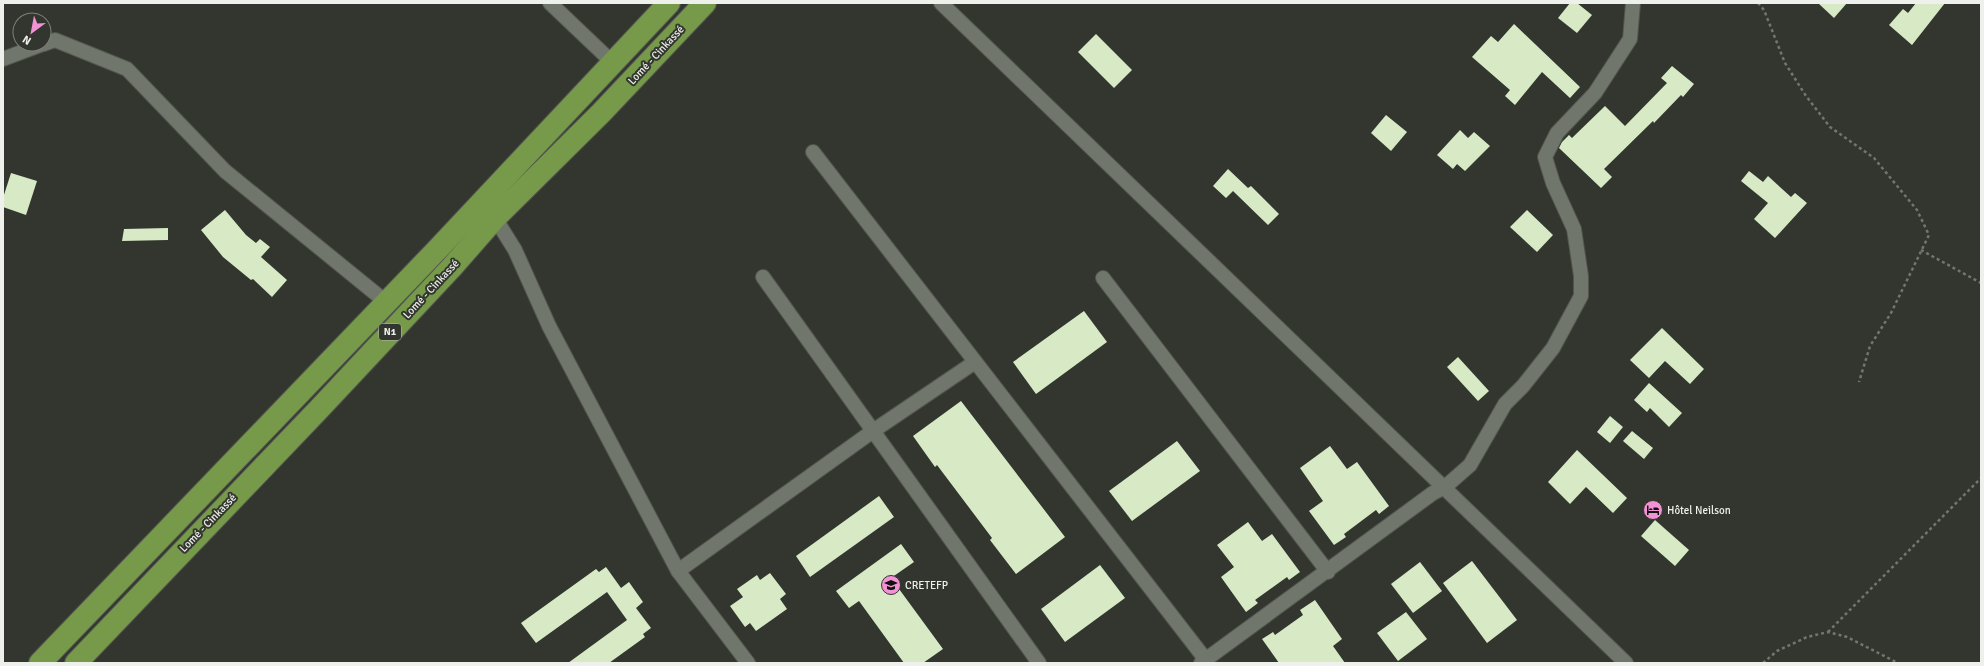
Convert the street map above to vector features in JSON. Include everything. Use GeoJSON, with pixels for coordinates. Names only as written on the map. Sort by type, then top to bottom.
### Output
{"type":"FeatureCollection","features":[{"type":"Feature","properties":{"kind":"highway","name":"Lomé - Cinkassé"},"geometry":{"type":"LineString","coordinates":[[76,663],[335,391],[612,62],[668,3]]}},
{"type":"Feature","properties":{"kind":"highway","name":"Lomé - Cinkassé"},"geometry":{"type":"LineString","coordinates":[[40,663],[386,302],[488,210],[601,113],[706,3]]}},
{"type":"Feature","properties":{"kind":"street"},"geometry":{"type":"LineString","coordinates":[[550,3],[612,62]]}},
{"type":"Feature","properties":{"kind":"street"},"geometry":{"type":"LineString","coordinates":[[941,3],[1626,663]]}},
{"type":"Feature","properties":{"kind":"street"},"geometry":{"type":"LineString","coordinates":[[813,152],[1204,661],[1328,572],[1433,493],[1445,487],[1470,465],[1505,404],[1523,386],[1553,348],[1581,296],[1581,276],[1574,229],[1553,183],[1545,157],[1557,133],[1595,93],[1630,39],[1633,3]]}},
{"type":"Feature","properties":{"kind":"street"},"geometry":{"type":"LineString","coordinates":[[52,41],[55,40],[127,69],[225,171],[386,302]]}},
{"type":"Feature","properties":{"kind":"street"},"geometry":{"type":"LineString","coordinates":[[3,59],[22,52]]}},
{"type":"Feature","properties":{"kind":"street"},"geometry":{"type":"LineString","coordinates":[[488,210],[515,250],[549,326],[678,571],[748,663]]}},
{"type":"Feature","properties":{"kind":"street"},"geometry":{"type":"LineString","coordinates":[[762,277],[1039,663]]}},
{"type":"Feature","properties":{"kind":"street"},"geometry":{"type":"LineString","coordinates":[[1103,278],[1328,572]]}},
{"type":"Feature","properties":{"kind":"street"},"geometry":{"type":"LineString","coordinates":[[678,571],[872,430],[975,362]]}},
{"type":"Feature","properties":{"kind":"path"},"geometry":{"type":"LineString","coordinates":[[1758,3],[1764,10],[1785,64],[1830,127],[1874,158],[1917,210],[1929,235],[1891,313],[1870,346],[1859,382]]}},
{"type":"Feature","properties":{"kind":"path"},"geometry":{"type":"LineString","coordinates":[[1921,250],[1981,283]]}},
{"type":"Feature","properties":{"kind":"path"},"geometry":{"type":"LineString","coordinates":[[1828,632],[1981,478]]}},
{"type":"Feature","properties":{"kind":"path"},"geometry":{"type":"LineString","coordinates":[[1763,663],[1777,651],[1807,637],[1828,632],[1847,637],[1898,663]]}},
{"type":"Feature","properties":{"kind":"building"},"geometry":{"type":"Polygon","coordinates":[[[1570,3],[1577,3],[1592,15],[1577,33],[1558,18],[1570,3]]]}},
{"type":"Feature","properties":{"kind":"building"},"geometry":{"type":"Polygon","coordinates":[[[1818,3],[1847,3],[1834,18],[1818,3]]]}},
{"type":"Feature","properties":{"kind":"building"},"geometry":{"type":"Polygon","coordinates":[[[1916,3],[1945,3],[1912,45],[1889,25],[1903,9],[1908,13],[1916,3]]]}},
{"type":"Feature","properties":{"kind":"building"},"geometry":{"type":"Polygon","coordinates":[[[1514,24],[1580,87],[1570,98],[1542,72],[1515,105],[1505,96],[1510,90],[1472,57],[1491,36],[1498,42],[1514,24]]]}},
{"type":"Feature","properties":{"kind":"building"},"geometry":{"type":"Polygon","coordinates":[[[1096,34],[1132,70],[1114,88],[1078,52],[1096,34]]]}},
{"type":"Feature","properties":{"kind":"building"},"geometry":{"type":"Polygon","coordinates":[[[1672,66],[1694,84],[1683,97],[1681,95],[1654,123],[1653,121],[1604,169],[1612,177],[1601,188],[1559,148],[1562,142],[1569,135],[1572,138],[1605,106],[1625,126],[1667,83],[1661,78],[1672,66]]]}},
{"type":"Feature","properties":{"kind":"building"},"geometry":{"type":"Polygon","coordinates":[[[1386,115],[1407,132],[1391,151],[1371,133],[1386,115]]]}},
{"type":"Feature","properties":{"kind":"building"},"geometry":{"type":"Polygon","coordinates":[[[1460,130],[1468,138],[1474,132],[1490,146],[1465,171],[1457,164],[1453,169],[1437,155],[1460,130]]]}},
{"type":"Feature","properties":{"kind":"building"},"geometry":{"type":"Polygon","coordinates":[[[1228,169],[1248,188],[1251,186],[1279,214],[1268,225],[1233,191],[1226,198],[1213,186],[1228,169]]]}},
{"type":"Feature","properties":{"kind":"building"},"geometry":{"type":"Polygon","coordinates":[[[1749,171],[1763,182],[1768,176],[1791,197],[1795,193],[1807,203],[1775,238],[1754,219],[1768,203],[1741,181],[1749,171]]]}},
{"type":"Feature","properties":{"kind":"building"},"geometry":{"type":"Polygon","coordinates":[[[11,173],[37,181],[26,215],[3,207],[3,198],[11,173]]]}},
{"type":"Feature","properties":{"kind":"building"},"geometry":{"type":"Polygon","coordinates":[[[225,210],[246,235],[256,243],[260,239],[270,247],[261,257],[287,280],[272,297],[253,279],[251,280],[223,257],[201,230],[225,210]]]}},
{"type":"Feature","properties":{"kind":"building"},"geometry":{"type":"Polygon","coordinates":[[[1527,210],[1553,235],[1537,252],[1510,227],[1527,210]]]}},
{"type":"Feature","properties":{"kind":"building"},"geometry":{"type":"Polygon","coordinates":[[[168,228],[168,240],[122,241],[124,229],[168,228]]]}},
{"type":"Feature","properties":{"kind":"building"},"geometry":{"type":"Polygon","coordinates":[[[1084,311],[1107,342],[1036,394],[1013,362],[1084,311]]]}},
{"type":"Feature","properties":{"kind":"building"},"geometry":{"type":"Polygon","coordinates":[[[1662,328],[1704,369],[1690,384],[1665,361],[1649,378],[1630,360],[1662,328]]]}},
{"type":"Feature","properties":{"kind":"building"},"geometry":{"type":"Polygon","coordinates":[[[1458,357],[1489,391],[1478,401],[1447,367],[1458,357]]]}},
{"type":"Feature","properties":{"kind":"building"},"geometry":{"type":"Polygon","coordinates":[[[1649,383],[1682,413],[1669,427],[1650,408],[1647,412],[1634,400],[1649,383]]]}},
{"type":"Feature","properties":{"kind":"building"},"geometry":{"type":"Polygon","coordinates":[[[961,401],[1065,537],[1016,574],[990,540],[992,538],[937,465],[935,467],[913,436],[961,401]]]}},
{"type":"Feature","properties":{"kind":"building"},"geometry":{"type":"Polygon","coordinates":[[[1610,416],[1623,427],[1610,443],[1597,432],[1610,416]]]}},
{"type":"Feature","properties":{"kind":"building"},"geometry":{"type":"Polygon","coordinates":[[[1632,431],[1653,448],[1644,459],[1623,441],[1632,431]]]}},
{"type":"Feature","properties":{"kind":"building"},"geometry":{"type":"Polygon","coordinates":[[[1177,441],[1200,471],[1132,521],[1109,491],[1177,441]]]}},
{"type":"Feature","properties":{"kind":"building"},"geometry":{"type":"Polygon","coordinates":[[[1330,446],[1347,469],[1357,462],[1389,506],[1379,514],[1376,510],[1344,534],[1346,537],[1334,545],[1309,511],[1323,501],[1300,468],[1330,446]]]}},
{"type":"Feature","properties":{"kind":"building"},"geometry":{"type":"Polygon","coordinates":[[[1577,450],[1627,498],[1613,513],[1586,487],[1570,504],[1548,482],[1577,450]]]}},
{"type":"Feature","properties":{"kind":"building"},"geometry":{"type":"Polygon","coordinates":[[[879,496],[894,517],[810,577],[796,556],[879,496]]]}},
{"type":"Feature","properties":{"kind":"building"},"geometry":{"type":"Polygon","coordinates":[[[1655,520],[1689,550],[1675,566],[1641,536],[1655,520]]]}},
{"type":"Feature","properties":{"kind":"building"},"geometry":{"type":"Polygon","coordinates":[[[1248,522],[1262,541],[1272,534],[1300,572],[1289,580],[1287,577],[1255,600],[1258,603],[1246,612],[1221,577],[1234,567],[1217,545],[1248,522]]]}},
{"type":"Feature","properties":{"kind":"building"},"geometry":{"type":"Polygon","coordinates":[[[901,544],[914,562],[891,578],[943,649],[923,663],[904,663],[859,601],[849,608],[836,591],[901,544]]]}},
{"type":"Feature","properties":{"kind":"building"},"geometry":{"type":"Polygon","coordinates":[[[1472,561],[1517,620],[1487,643],[1443,583],[1472,561]]]}},
{"type":"Feature","properties":{"kind":"building"},"geometry":{"type":"Polygon","coordinates":[[[1420,562],[1442,591],[1413,613],[1391,584],[1420,562]]]}},
{"type":"Feature","properties":{"kind":"building"},"geometry":{"type":"Polygon","coordinates":[[[1100,565],[1125,598],[1065,642],[1041,609],[1100,565]]]}},
{"type":"Feature","properties":{"kind":"building"},"geometry":{"type":"Polygon","coordinates":[[[606,567],[621,588],[629,582],[643,602],[636,608],[651,628],[643,634],[645,637],[609,663],[568,663],[627,620],[607,592],[536,643],[521,623],[596,569],[599,572],[606,567]]]}},
{"type":"Feature","properties":{"kind":"building"},"geometry":{"type":"Polygon","coordinates":[[[770,573],[786,594],[780,599],[787,609],[756,631],[750,623],[745,627],[730,606],[743,597],[737,589],[757,575],[760,580],[770,573]]]}},
{"type":"Feature","properties":{"kind":"building"},"geometry":{"type":"Polygon","coordinates":[[[1315,600],[1342,639],[1333,646],[1345,663],[1279,663],[1262,639],[1273,632],[1275,635],[1303,615],[1300,610],[1315,600]]]}},
{"type":"Feature","properties":{"kind":"building"},"geometry":{"type":"Polygon","coordinates":[[[1406,612],[1427,639],[1398,661],[1377,633],[1406,612]]]}},
{"type":"Feature","properties":{"kind":"place","name":"Hôtel Neilson"},"geometry":{"type":"Point","coordinates":[1653,510]}},
{"type":"Feature","properties":{"kind":"place","name":"CRETEFP"},"geometry":{"type":"Point","coordinates":[891,585]}}]}
